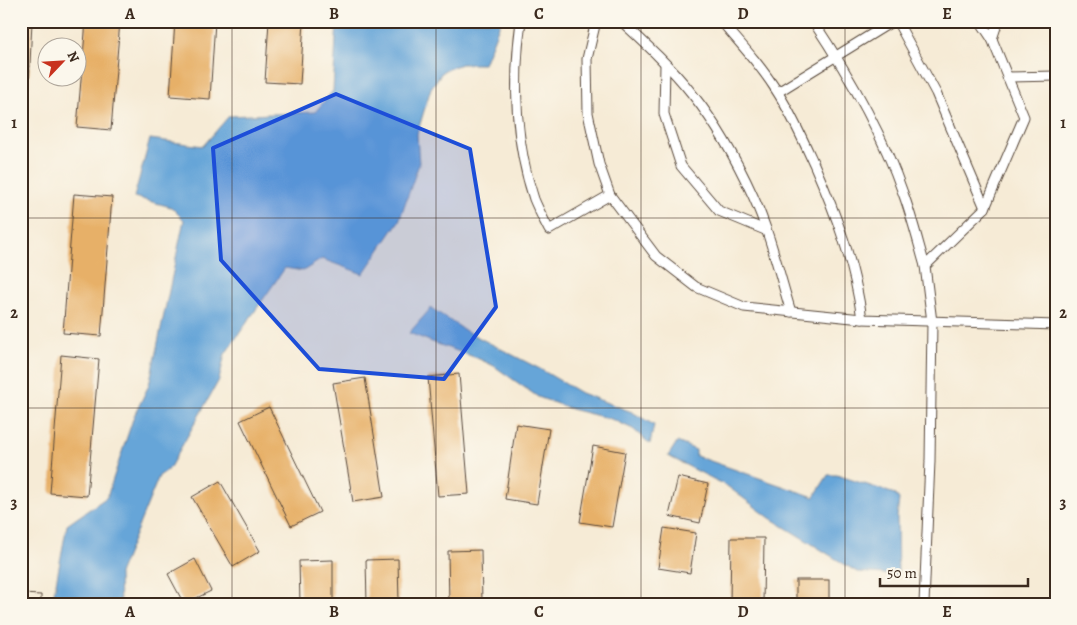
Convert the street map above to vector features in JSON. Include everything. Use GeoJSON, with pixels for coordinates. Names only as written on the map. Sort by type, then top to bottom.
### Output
{"type":"FeatureCollection","features":[{"type":"Feature","properties":{"kind":"lane"},"geometry":{"type":"LineString","coordinates":[[521,21],[517,53],[517,105],[521,151],[534,200],[549,230],[610,196]]}},
{"type":"Feature","properties":{"kind":"lane"},"geometry":{"type":"LineString","coordinates":[[596,21],[588,59],[588,113],[610,196],[656,256],[696,287],[744,307],[790,312],[862,319],[1056,325]]}},
{"type":"Feature","properties":{"kind":"lane"},"geometry":{"type":"LineString","coordinates":[[621,21],[642,40],[693,95],[727,147],[753,197],[773,250],[790,312]]}},
{"type":"Feature","properties":{"kind":"lane"},"geometry":{"type":"LineString","coordinates":[[721,21],[749,53],[778,92],[802,137],[828,196],[848,254],[859,293],[862,319]]}},
{"type":"Feature","properties":{"kind":"lane"},"geometry":{"type":"LineString","coordinates":[[813,21],[836,56],[872,119],[903,192],[925,266],[932,322],[930,461],[924,604]]}},
{"type":"Feature","properties":{"kind":"lane"},"geometry":{"type":"LineString","coordinates":[[778,92],[895,21],[936,93],[985,208]]}},
{"type":"Feature","properties":{"kind":"lane"},"geometry":{"type":"LineString","coordinates":[[925,266],[985,208],[1024,117],[992,39],[980,21]]}},
{"type":"Feature","properties":{"kind":"lane"},"geometry":{"type":"LineString","coordinates":[[992,39],[998,21]]}},
{"type":"Feature","properties":{"kind":"lane"},"geometry":{"type":"LineString","coordinates":[[665,65],[664,114],[681,166],[719,211],[765,230]]}},
{"type":"Feature","properties":{"kind":"lane"},"geometry":{"type":"LineString","coordinates":[[1007,77],[1056,76]]}},
{"type":"Feature","properties":{"kind":"highlighted area"},"geometry":{"type":"Polygon","coordinates":[[[336,94],[470,149],[496,307],[444,379],[319,369],[221,260],[213,148],[336,94]]]}},
{"type":"Feature","properties":{"kind":"water"},"geometry":{"type":"Polygon","coordinates":[[[337,21],[501,21],[484,64],[461,64],[443,71],[431,88],[417,134],[419,164],[399,221],[363,274],[322,259],[303,271],[285,268],[225,354],[219,380],[169,469],[159,476],[119,574],[120,604],[52,604],[67,525],[107,497],[134,416],[149,385],[184,220],[171,207],[134,197],[150,139],[203,146],[229,116],[315,112],[333,91],[337,21]]]}},
{"type":"Feature","properties":{"kind":"water"},"geometry":{"type":"Polygon","coordinates":[[[431,308],[466,331],[540,369],[581,393],[632,412],[654,425],[650,444],[633,429],[611,419],[571,409],[538,397],[494,366],[409,333],[431,308]]]}},
{"type":"Feature","properties":{"kind":"water"},"geometry":{"type":"Polygon","coordinates":[[[677,442],[696,450],[696,456],[814,497],[828,475],[837,475],[895,494],[899,499],[897,518],[898,575],[857,572],[770,518],[727,486],[668,456],[677,442]]]}},
{"type":"Feature","properties":{"kind":"building"},"geometry":{"type":"Polygon","coordinates":[[[21,21],[32,21],[29,86],[21,85],[21,21]]]}},
{"type":"Feature","properties":{"kind":"building"},"geometry":{"type":"Polygon","coordinates":[[[86,21],[120,21],[111,130],[77,127],[80,88],[88,88],[88,38],[85,38],[86,21]]]}},
{"type":"Feature","properties":{"kind":"building"},"geometry":{"type":"Polygon","coordinates":[[[175,21],[215,21],[210,99],[170,96],[175,21]]]}},
{"type":"Feature","properties":{"kind":"building"},"geometry":{"type":"Polygon","coordinates":[[[269,21],[304,21],[300,84],[265,82],[269,21]]]}},
{"type":"Feature","properties":{"kind":"building"},"geometry":{"type":"Polygon","coordinates":[[[74,194],[112,197],[101,336],[63,333],[74,194]]]}},
{"type":"Feature","properties":{"kind":"building"},"geometry":{"type":"Polygon","coordinates":[[[61,355],[99,359],[87,496],[50,493],[61,355]]]}},
{"type":"Feature","properties":{"kind":"building"},"geometry":{"type":"Polygon","coordinates":[[[459,374],[469,494],[438,496],[428,377],[459,374]]]}},
{"type":"Feature","properties":{"kind":"building"},"geometry":{"type":"Polygon","coordinates":[[[365,378],[384,497],[353,502],[333,383],[365,378]]]}},
{"type":"Feature","properties":{"kind":"building"},"geometry":{"type":"Polygon","coordinates":[[[269,407],[320,512],[291,526],[240,421],[269,407]]]}},
{"type":"Feature","properties":{"kind":"building"},"geometry":{"type":"Polygon","coordinates":[[[516,424],[549,429],[537,504],[505,499],[516,424]]]}},
{"type":"Feature","properties":{"kind":"building"},"geometry":{"type":"Polygon","coordinates":[[[593,446],[625,452],[612,527],[580,522],[593,446]]]}},
{"type":"Feature","properties":{"kind":"building"},"geometry":{"type":"Polygon","coordinates":[[[678,477],[708,484],[700,523],[669,516],[678,477]]]}},
{"type":"Feature","properties":{"kind":"building"},"geometry":{"type":"Polygon","coordinates":[[[220,481],[260,551],[233,567],[192,497],[220,481]]]}},
{"type":"Feature","properties":{"kind":"building"},"geometry":{"type":"Polygon","coordinates":[[[664,528],[696,533],[690,573],[658,568],[664,528]]]}},
{"type":"Feature","properties":{"kind":"building"},"geometry":{"type":"Polygon","coordinates":[[[731,538],[764,538],[763,604],[730,604],[731,538]]]}},
{"type":"Feature","properties":{"kind":"building"},"geometry":{"type":"Polygon","coordinates":[[[481,550],[482,604],[449,604],[448,551],[481,550]]]}},
{"type":"Feature","properties":{"kind":"building"},"geometry":{"type":"Polygon","coordinates":[[[195,559],[211,591],[184,604],[168,574],[195,559]]]}},
{"type":"Feature","properties":{"kind":"building"},"geometry":{"type":"Polygon","coordinates":[[[398,559],[399,604],[367,604],[366,560],[398,559]]]}},
{"type":"Feature","properties":{"kind":"building"},"geometry":{"type":"Polygon","coordinates":[[[333,560],[333,604],[300,604],[299,561],[333,560]]]}},
{"type":"Feature","properties":{"kind":"building"},"geometry":{"type":"Polygon","coordinates":[[[796,580],[829,580],[829,604],[796,604],[796,580]]]}},
{"type":"Feature","properties":{"kind":"building"},"geometry":{"type":"Polygon","coordinates":[[[21,594],[41,595],[41,604],[21,604],[21,594]]]}}]}
